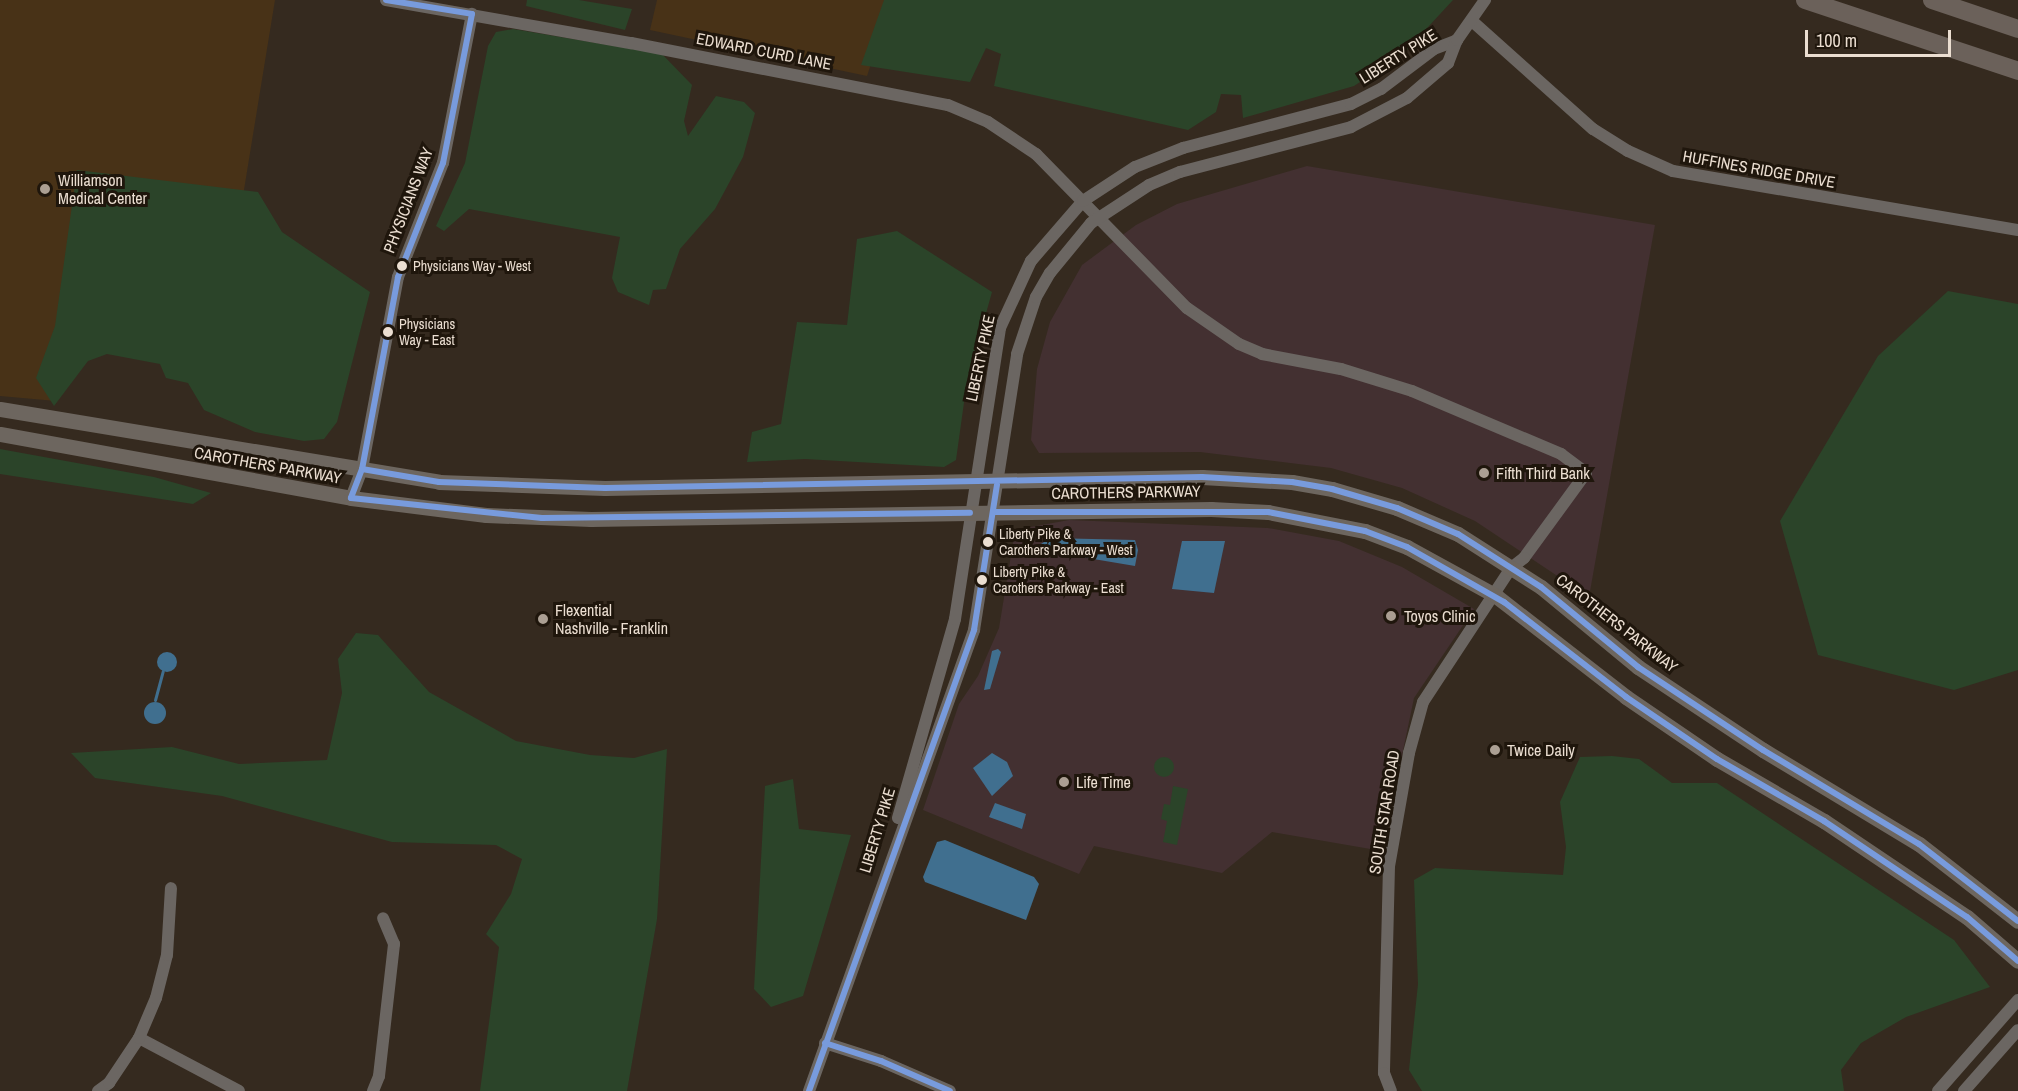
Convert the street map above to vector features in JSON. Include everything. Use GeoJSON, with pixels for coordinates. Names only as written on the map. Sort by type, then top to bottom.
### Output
{"type":"FeatureCollection","features":[{"type":"Feature","properties":{"kind":"highway"},"geometry":{"type":"LineString","coordinates":[[1805,0],[2018,71]]}},
{"type":"Feature","properties":{"kind":"highway"},"geometry":{"type":"LineString","coordinates":[[1932,0],[2018,29]]}},
{"type":"Feature","properties":{"kind":"main road","name":"CAROTHERS PARKWAY"},"geometry":{"type":"LineString","coordinates":[[0,409],[439,482],[594,488],[1202,477],[1292,482],[1397,508],[1458,534],[1541,587],[1638,667],[1763,750],[1919,844],[2018,921]]}},
{"type":"Feature","properties":{"kind":"main road","name":"CAROTHERS PARKWAY"},"geometry":{"type":"LineString","coordinates":[[0,434],[358,499],[542,518],[1211,509],[1268,512],[1319,520],[1407,547],[1496,596],[1626,698],[1717,759],[1824,821],[1967,917],[2018,961]]}},
{"type":"Feature","properties":{"kind":"street","name":"EDWARD CURD LANE"},"geometry":{"type":"LineString","coordinates":[[386,0],[472,14],[948,105],[1006,132],[1036,154],[1083,201],[1097,219],[1187,308],[1239,344],[1262,354],[1341,369],[1413,391],[1561,454],[1586,472]]}},
{"type":"Feature","properties":{"kind":"street","name":"LIBERTY PIKE"},"geometry":{"type":"LineString","coordinates":[[859,942],[974,630],[1023,329],[1050,273],[1065,251],[1097,219],[1149,185],[1180,172],[1351,127],[1384,113],[1426,84],[1448,63],[1457,40],[1485,0]]}},
{"type":"Feature","properties":{"kind":"street","name":"PHYSICIANS WAY"},"geometry":{"type":"LineString","coordinates":[[358,499],[398,277],[442,163],[472,14]]}},
{"type":"Feature","properties":{"kind":"street","name":"HUFFINES RIDGE DRIVE"},"geometry":{"type":"LineString","coordinates":[[1472,21],[1593,129],[1628,152],[1673,171],[2018,230]]}},
{"type":"Feature","properties":{"kind":"street","name":"LIBERTY PIKE"},"geometry":{"type":"LineString","coordinates":[[809,1091],[859,942],[948,655],[993,360],[1008,305],[1031,261],[1083,201],[1106,184],[1159,156],[1351,104],[1381,89],[1434,49],[1457,40]]}},
{"type":"Feature","properties":{"kind":"street"},"geometry":{"type":"LineString","coordinates":[[1239,135],[1244,156]]}},
{"type":"Feature","properties":{"kind":"street","name":"SOUTH STAR ROAD"},"geometry":{"type":"LineString","coordinates":[[1391,1091],[1384,1073],[1389,866],[1409,753],[1424,702],[1496,596],[1511,568],[1524,558],[1586,472]]}},
{"type":"Feature","properties":{"kind":"street"},"geometry":{"type":"LineString","coordinates":[[98,1091],[109,1083],[139,1038],[156,998],[167,955],[171,888]]}},
{"type":"Feature","properties":{"kind":"street"},"geometry":{"type":"LineString","coordinates":[[373,1091],[379,1076],[394,944],[383,918]]}},
{"type":"Feature","properties":{"kind":"street"},"geometry":{"type":"LineString","coordinates":[[1938,1091],[2018,1000]]}},
{"type":"Feature","properties":{"kind":"street"},"geometry":{"type":"LineString","coordinates":[[1964,1091],[2018,1030]]}},
{"type":"Feature","properties":{"kind":"street"},"geometry":{"type":"LineString","coordinates":[[139,1038],[239,1091]]}},
{"type":"Feature","properties":{"kind":"street"},"geometry":{"type":"LineString","coordinates":[[825,1043],[881,1061],[950,1091]]}},
{"type":"Feature","properties":{"kind":"shaded area","name":"Williamson Medical Center"},"geometry":{"type":"Polygon","coordinates":[[[0,0],[275,0],[242,202],[93,176],[56,401],[0,396],[0,0]]]}},
{"type":"Feature","properties":{"kind":"shaded area"},"geometry":{"type":"Polygon","coordinates":[[[657,0],[892,0],[867,76],[650,30],[657,0]]]}},
{"type":"Feature","properties":{"kind":"shaded area"},"geometry":{"type":"Polygon","coordinates":[[[1307,166],[1655,225],[1589,597],[1475,521],[1402,488],[1331,468],[1200,452],[1039,453],[1031,440],[1037,369],[1050,322],[1082,265],[1136,225],[1177,204],[1307,166]]]}},
{"type":"Feature","properties":{"kind":"shaded area"},"geometry":{"type":"Polygon","coordinates":[[[1069,520],[1268,528],[1339,541],[1402,567],[1474,609],[1414,698],[1382,851],[1272,832],[1222,873],[1094,846],[1079,874],[923,810],[959,704],[978,676],[999,628],[1014,537],[1025,528],[1069,520]]]}},
{"type":"Feature","properties":{"kind":"green space"},"geometry":{"type":"Polygon","coordinates":[[[527,0],[579,0],[632,9],[625,30],[526,6],[527,0]]]}},
{"type":"Feature","properties":{"kind":"green space"},"geometry":{"type":"Polygon","coordinates":[[[884,0],[1453,0],[1404,53],[1354,86],[1243,118],[1241,95],[1221,94],[1216,112],[1188,130],[994,86],[1001,54],[986,48],[970,82],[861,65],[884,0]]]}},
{"type":"Feature","properties":{"kind":"green space"},"geometry":{"type":"Polygon","coordinates":[[[513,29],[662,54],[692,85],[684,121],[688,136],[716,96],[744,102],[755,113],[743,157],[715,209],[680,249],[666,289],[653,290],[649,305],[618,292],[612,278],[620,237],[469,209],[444,231],[436,226],[465,163],[488,46],[496,32],[513,29]]]}},
{"type":"Feature","properties":{"kind":"green space"},"geometry":{"type":"Polygon","coordinates":[[[77,170],[258,192],[282,232],[370,292],[337,422],[324,439],[304,441],[255,432],[204,410],[188,383],[166,378],[160,364],[107,354],[88,361],[54,406],[36,378],[55,326],[77,170]]]}},
{"type":"Feature","properties":{"kind":"green space"},"geometry":{"type":"Polygon","coordinates":[[[897,231],[992,292],[967,381],[956,460],[944,467],[805,459],[747,462],[752,432],[781,424],[797,322],[847,325],[857,239],[897,231]]]}},
{"type":"Feature","properties":{"kind":"green space"},"geometry":{"type":"Polygon","coordinates":[[[1948,291],[2018,304],[2018,670],[1954,690],[1818,655],[1780,521],[1878,356],[1948,291]]]}},
{"type":"Feature","properties":{"kind":"green space"},"geometry":{"type":"Polygon","coordinates":[[[0,449],[154,477],[211,493],[193,504],[0,474],[0,449]]]}},
{"type":"Feature","properties":{"kind":"green space"},"geometry":{"type":"Polygon","coordinates":[[[356,633],[378,635],[429,692],[516,741],[590,755],[634,758],[667,749],[657,919],[627,1091],[480,1091],[499,947],[486,934],[511,894],[522,859],[496,845],[392,842],[222,796],[95,778],[71,753],[172,747],[239,764],[327,760],[342,693],[338,659],[356,633]]]}},
{"type":"Feature","properties":{"kind":"green space"},"geometry":{"type":"Polygon","coordinates":[[[1612,756],[1639,759],[1672,783],[1717,783],[1954,940],[1990,987],[1906,1017],[1861,1043],[1841,1070],[1844,1091],[1422,1091],[1409,1070],[1418,984],[1414,880],[1435,868],[1563,875],[1566,847],[1560,802],[1580,757],[1612,756]]]}},
{"type":"Feature","properties":{"kind":"green space"},"geometry":{"type":"Polygon","coordinates":[[[1164,757],[1171,760],[1174,767],[1171,774],[1164,777],[1157,774],[1154,767],[1157,760],[1164,757]]]}},
{"type":"Feature","properties":{"kind":"green space"},"geometry":{"type":"Polygon","coordinates":[[[793,779],[799,829],[851,835],[803,996],[771,1007],[754,989],[765,786],[793,779]]]}},
{"type":"Feature","properties":{"kind":"green space"},"geometry":{"type":"Polygon","coordinates":[[[1173,786],[1188,789],[1177,845],[1163,842],[1167,821],[1161,819],[1164,804],[1170,805],[1173,786]]]}},
{"type":"Feature","properties":{"kind":"water"},"geometry":{"type":"Polygon","coordinates":[[[1050,538],[1135,540],[1138,550],[1135,566],[1040,550],[1038,546],[1050,538]]]}},
{"type":"Feature","properties":{"kind":"water"},"geometry":{"type":"Polygon","coordinates":[[[1182,541],[1225,541],[1214,593],[1172,589],[1182,541]]]}},
{"type":"Feature","properties":{"kind":"water"},"geometry":{"type":"Polygon","coordinates":[[[998,649],[1001,652],[990,689],[984,690],[992,651],[998,649]]]}},
{"type":"Feature","properties":{"kind":"water"},"geometry":{"type":"Polygon","coordinates":[[[167,652],[174,655],[177,662],[174,669],[167,672],[160,669],[157,662],[160,655],[167,652]]]}},
{"type":"Feature","properties":{"kind":"water"},"geometry":{"type":"Polygon","coordinates":[[[155,702],[163,705],[166,713],[163,721],[155,724],[147,721],[144,713],[147,705],[155,702]]]}},
{"type":"Feature","properties":{"kind":"water"},"geometry":{"type":"Polygon","coordinates":[[[992,753],[1007,762],[1013,776],[992,796],[973,768],[992,753]]]}},
{"type":"Feature","properties":{"kind":"water"},"geometry":{"type":"Polygon","coordinates":[[[995,803],[1026,814],[1022,829],[989,817],[995,803]]]}},
{"type":"Feature","properties":{"kind":"water"},"geometry":{"type":"Polygon","coordinates":[[[945,840],[1034,877],[1039,884],[1026,920],[925,882],[923,877],[937,842],[945,840]]]}},
{"type":"Feature","properties":{"kind":"waterway"},"geometry":{"type":"LineString","coordinates":[[155,700],[163,671]]}},
{"type":"Feature","properties":{"kind":"transit line"},"geometry":{"type":"LineString","coordinates":[[386,0],[472,14]]}},
{"type":"Feature","properties":{"kind":"transit line"},"geometry":{"type":"LineString","coordinates":[[472,14],[443,163],[398,277],[362,469],[351,498],[542,518],[970,513]]}},
{"type":"Feature","properties":{"kind":"transit line"},"geometry":{"type":"LineString","coordinates":[[362,469],[439,482],[605,488],[1202,477],[1292,482],[1332,489],[1397,508],[1458,534],[1541,587],[1638,667],[1763,750],[1919,844],[2018,921]]}},
{"type":"Feature","properties":{"kind":"transit line"},"geometry":{"type":"LineString","coordinates":[[809,1091],[974,630],[997,485]]}},
{"type":"Feature","properties":{"kind":"transit line"},"geometry":{"type":"LineString","coordinates":[[993,512],[1268,512],[1365,531],[1407,547],[1504,602],[1626,697],[1717,759],[1824,821],[1967,917],[2018,961]]}},
{"type":"Feature","properties":{"kind":"transit line"},"geometry":{"type":"LineString","coordinates":[[825,1043],[881,1061],[950,1091]]}},
{"type":"Feature","properties":{"kind":"place","name":"Williamson Medical Center"},"geometry":{"type":"Point","coordinates":[45,189]}},
{"type":"Feature","properties":{"kind":"place","name":"Physicians Way - West"},"geometry":{"type":"Point","coordinates":[402,266]}},
{"type":"Feature","properties":{"kind":"place","name":"Physicians Way - East"},"geometry":{"type":"Point","coordinates":[388,332]}},
{"type":"Feature","properties":{"kind":"place","name":"Fifth Third Bank"},"geometry":{"type":"Point","coordinates":[1484,473]}},
{"type":"Feature","properties":{"kind":"place","name":"Liberty Pike & Carothers Parkway - West"},"geometry":{"type":"Point","coordinates":[988,542]}},
{"type":"Feature","properties":{"kind":"place","name":"Liberty Pike & Carothers Parkway - East"},"geometry":{"type":"Point","coordinates":[982,580]}},
{"type":"Feature","properties":{"kind":"place","name":"Toyos Clinic"},"geometry":{"type":"Point","coordinates":[1391,616]}},
{"type":"Feature","properties":{"kind":"place","name":"Flexential Nashville - Franklin"},"geometry":{"type":"Point","coordinates":[543,619]}},
{"type":"Feature","properties":{"kind":"place","name":"Twice Daily"},"geometry":{"type":"Point","coordinates":[1495,750]}},
{"type":"Feature","properties":{"kind":"place","name":"Life Time"},"geometry":{"type":"Point","coordinates":[1064,782]}}]}
